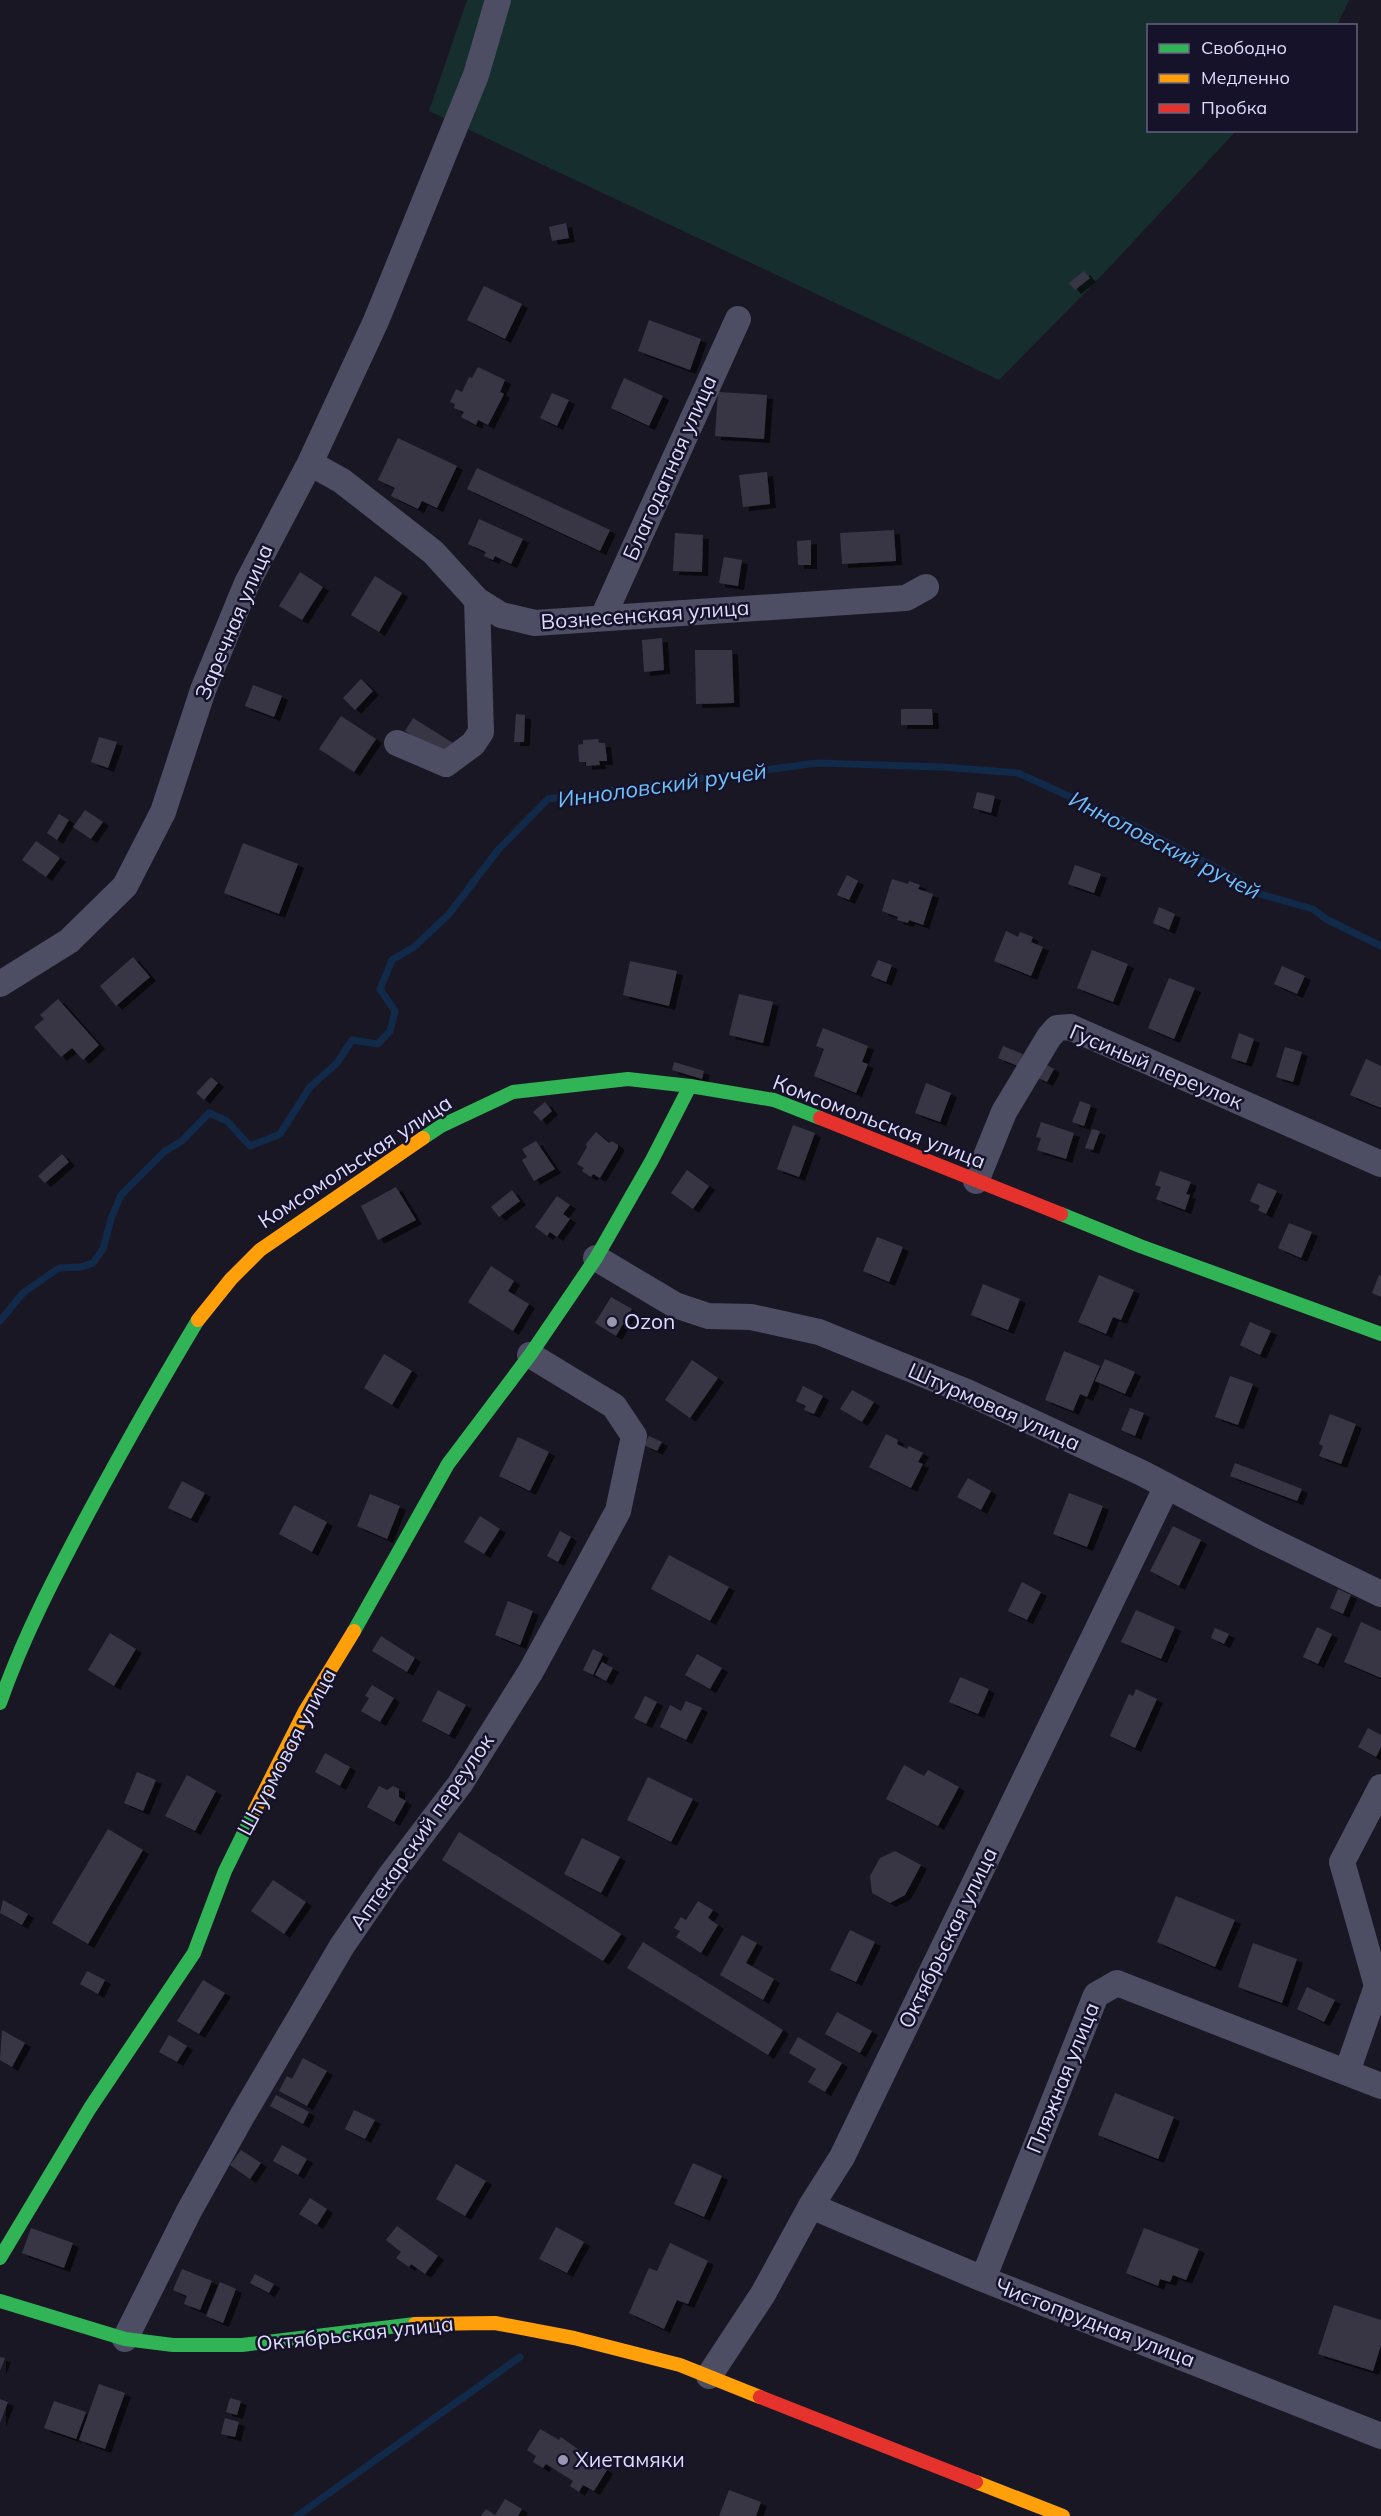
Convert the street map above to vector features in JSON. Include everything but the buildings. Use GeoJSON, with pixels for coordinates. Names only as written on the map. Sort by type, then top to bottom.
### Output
{"type":"FeatureCollection","features":[{"type":"Feature","properties":{"kind":"street","name":"Заречная улица"},"geometry":{"type":"LineString","coordinates":[[0,984],[69,941],[125,886],[163,812],[203,690],[247,583],[310,463],[376,321],[476,75],[498,0]]}},
{"type":"Feature","properties":{"kind":"street","name":"Благодатная улица"},"geometry":{"type":"LineString","coordinates":[[603,617],[738,319]]}},
{"type":"Feature","properties":{"kind":"street","name":"Вознесенская улица"},"geometry":{"type":"LineString","coordinates":[[310,463],[342,481],[433,552],[477,600],[501,615],[535,623],[906,598],[926,587]]}},
{"type":"Feature","properties":{"kind":"street"},"geometry":{"type":"LineString","coordinates":[[398,742],[446,764],[473,744],[481,732],[477,600]]}},
{"type":"Feature","properties":{"kind":"street","name":"Гусиный переулок"},"geometry":{"type":"LineString","coordinates":[[976,1181],[1004,1112],[1049,1037],[1057,1028],[1070,1027],[1381,1164]]}},
{"type":"Feature","properties":{"kind":"street","name":"Комсомольская улица"},"geometry":{"type":"LineString","coordinates":[[0,1703],[14,1663],[58,1570],[140,1417],[198,1320],[231,1280],[260,1250],[441,1126],[513,1092],[627,1079],[690,1086],[774,1100],[1140,1246],[1381,1334]]}},
{"type":"Feature","properties":{"kind":"street","name":"Штурмовая улица"},"geometry":{"type":"LineString","coordinates":[[0,2258],[90,2108],[194,1953],[225,1872],[300,1721],[380,1588],[448,1464],[530,1355],[596,1258],[652,1160],[690,1086]]}},
{"type":"Feature","properties":{"kind":"street","name":"Штурмовая улица"},"geometry":{"type":"LineString","coordinates":[[596,1258],[675,1305],[708,1316],[751,1317],[819,1332],[968,1392],[1142,1473],[1166,1488],[1381,1594]]}},
{"type":"Feature","properties":{"kind":"street","name":"Аптекарский переулок"},"geometry":{"type":"LineString","coordinates":[[125,2339],[189,2211],[242,2115],[342,1946],[390,1876],[460,1784],[519,1690],[618,1511],[634,1436],[614,1406],[530,1355]]}},
{"type":"Feature","properties":{"kind":"street","name":"Октябрьская улица"},"geometry":{"type":"LineString","coordinates":[[709,2376],[763,2294],[811,2206],[842,2157],[1166,1488]]}},
{"type":"Feature","properties":{"kind":"street"},"geometry":{"type":"LineString","coordinates":[[1347,2072],[1377,1986],[1342,1862],[1381,1787]]}},
{"type":"Feature","properties":{"kind":"street","name":"Пляжная улица"},"geometry":{"type":"LineString","coordinates":[[983,2279],[1096,1995],[1117,1983],[1381,2086]]}},
{"type":"Feature","properties":{"kind":"street","name":"Чистопрудная улица"},"geometry":{"type":"LineString","coordinates":[[811,2206],[983,2279],[1378,2429]]}},
{"type":"Feature","properties":{"kind":"street","name":"Октябрьская улица"},"geometry":{"type":"LineString","coordinates":[[0,2301],[56,2320],[125,2339],[173,2345],[242,2344],[424,2323],[495,2323],[574,2338],[681,2365],[1063,2516]]}},
{"type":"Feature","properties":{"kind":"green space"},"geometry":{"type":"Polygon","coordinates":[[[467,0],[1349,0],[1337,24],[1147,24],[1147,132],[1235,132],[1106,271],[999,380],[429,111],[467,0]]]}},
{"type":"Feature","properties":{"kind":"waterway","name":"Инноловский ручей"},"geometry":{"type":"LineString","coordinates":[[0,1321],[23,1293],[59,1268],[81,1267],[93,1263],[103,1249],[111,1219],[121,1195],[165,1151],[182,1141],[209,1113],[227,1121],[250,1146],[280,1134],[310,1087],[337,1063],[352,1040],[378,1044],[390,1031],[395,1011],[380,989],[392,960],[414,947],[449,914],[498,850],[548,799],[817,763],[942,767],[1018,773],[1139,828],[1240,880],[1253,892],[1313,909],[1326,919],[1381,946]]}},
{"type":"Feature","properties":{"kind":"waterway"},"geometry":{"type":"LineString","coordinates":[[297,2516],[520,2357]]}},
{"type":"Feature","properties":{"kind":"traffic: fast"},"geometry":{"type":"LineString","coordinates":[[423,1138],[441,1126],[513,1092],[628,1079],[690,1086],[774,1100],[820,1118]]}},
{"type":"Feature","properties":{"kind":"traffic: fast"},"geometry":{"type":"LineString","coordinates":[[354,1631],[448,1464],[530,1355],[596,1258],[652,1160],[690,1086]]}},
{"type":"Feature","properties":{"kind":"traffic: fast"},"geometry":{"type":"LineString","coordinates":[[1061,1214],[1140,1246],[1381,1334]]}},
{"type":"Feature","properties":{"kind":"traffic: fast"},"geometry":{"type":"LineString","coordinates":[[0,1703],[30,1630],[64,1559],[129,1439],[198,1320]]}},
{"type":"Feature","properties":{"kind":"traffic: fast"},"geometry":{"type":"LineString","coordinates":[[0,2258],[90,2108],[194,1953],[225,1871],[255,1810]]}},
{"type":"Feature","properties":{"kind":"traffic: fast"},"geometry":{"type":"LineString","coordinates":[[0,2301],[125,2339],[173,2345],[242,2345],[415,2324]]}},
{"type":"Feature","properties":{"kind":"traffic: slow"},"geometry":{"type":"LineString","coordinates":[[198,1320],[231,1279],[260,1250],[423,1138]]}},
{"type":"Feature","properties":{"kind":"traffic: slow"},"geometry":{"type":"LineString","coordinates":[[255,1810],[305,1711],[354,1631]]}},
{"type":"Feature","properties":{"kind":"traffic: slow"},"geometry":{"type":"LineString","coordinates":[[415,2324],[495,2323],[574,2338],[680,2365],[760,2397]]}},
{"type":"Feature","properties":{"kind":"traffic: slow"},"geometry":{"type":"LineString","coordinates":[[976,2482],[1063,2516]]}},
{"type":"Feature","properties":{"kind":"traffic: jam"},"geometry":{"type":"LineString","coordinates":[[820,1118],[1061,1214]]}},
{"type":"Feature","properties":{"kind":"traffic: jam"},"geometry":{"type":"LineString","coordinates":[[760,2397],[976,2482]]}},
{"type":"Feature","properties":{"kind":"place","name":"Ozon"},"geometry":{"type":"Point","coordinates":[612,1322]}},
{"type":"Feature","properties":{"kind":"place","name":"Хиетамяки"},"geometry":{"type":"Point","coordinates":[563,2460]}}]}
